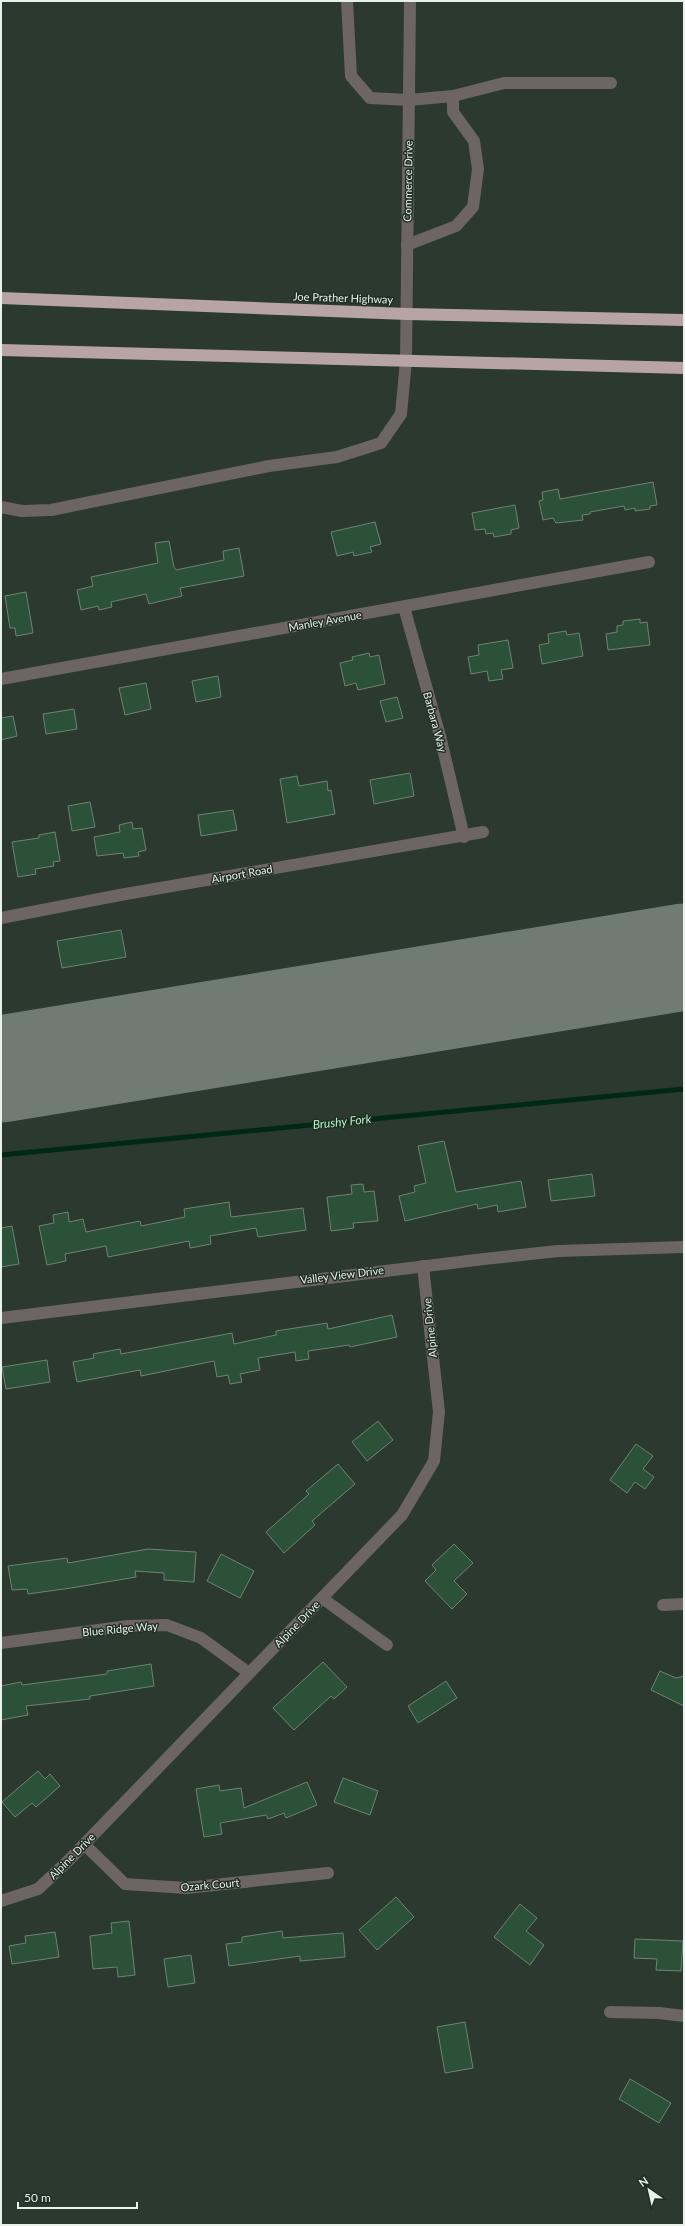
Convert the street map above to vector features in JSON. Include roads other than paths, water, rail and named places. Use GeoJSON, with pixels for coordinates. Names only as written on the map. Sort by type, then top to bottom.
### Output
{"type":"FeatureCollection","features":[{"type":"Feature","properties":{"kind":"highway","name":"Joe Prather Highway"},"geometry":{"type":"LineString","coordinates":[[1,298],[407,314],[684,320]]}},
{"type":"Feature","properties":{"kind":"highway"},"geometry":{"type":"LineString","coordinates":[[1,350],[684,368]]}},
{"type":"Feature","properties":{"kind":"street"},"geometry":{"type":"LineString","coordinates":[[347,1],[351,76],[370,98],[409,100],[453,96],[504,83],[611,83]]}},
{"type":"Feature","properties":{"kind":"street","name":"Commerce Drive"},"geometry":{"type":"LineString","coordinates":[[1,507],[22,511],[51,510],[269,466],[337,457],[381,443],[401,414],[406,361],[410,1]]}},
{"type":"Feature","properties":{"kind":"street"},"geometry":{"type":"LineString","coordinates":[[407,245],[456,226],[473,207],[478,169],[474,141],[453,112],[453,96]]}},
{"type":"Feature","properties":{"kind":"street","name":"Manley Avenue"},"geometry":{"type":"LineString","coordinates":[[1,679],[649,562]]}},
{"type":"Feature","properties":{"kind":"street","name":"Barbara Way"},"geometry":{"type":"LineString","coordinates":[[404,607],[440,736],[464,837]]}},
{"type":"Feature","properties":{"kind":"street","name":"Airport Road"},"geometry":{"type":"LineString","coordinates":[[1,918],[128,894],[464,837],[483,832]]}},
{"type":"Feature","properties":{"kind":"street","name":"Valley View Drive"},"geometry":{"type":"LineString","coordinates":[[1,1318],[423,1266],[558,1251],[684,1246]]}},
{"type":"Feature","properties":{"kind":"street","name":"Alpine Drive"},"geometry":{"type":"LineString","coordinates":[[1,1902],[38,1889],[84,1844],[402,1515],[434,1462],[439,1412],[423,1266]]}},
{"type":"Feature","properties":{"kind":"street"},"geometry":{"type":"LineString","coordinates":[[322,1598],[387,1645]]}},
{"type":"Feature","properties":{"kind":"street"},"geometry":{"type":"LineString","coordinates":[[663,1605],[684,1604]]}},
{"type":"Feature","properties":{"kind":"street","name":"Blue Ridge Way"},"geometry":{"type":"LineString","coordinates":[[1,1643],[128,1626],[167,1625],[201,1638],[249,1673]]}},
{"type":"Feature","properties":{"kind":"street","name":"Ozark Court"},"geometry":{"type":"LineString","coordinates":[[84,1844],[125,1884],[186,1888],[328,1873]]}},
{"type":"Feature","properties":{"kind":"street"},"geometry":{"type":"LineString","coordinates":[[610,2012],[658,2013],[684,2016]]}},
{"type":"Feature","properties":{"kind":"waterway","name":"Brushy Fork"},"geometry":{"type":"LineString","coordinates":[[1,1155],[684,1089]]}}]}
